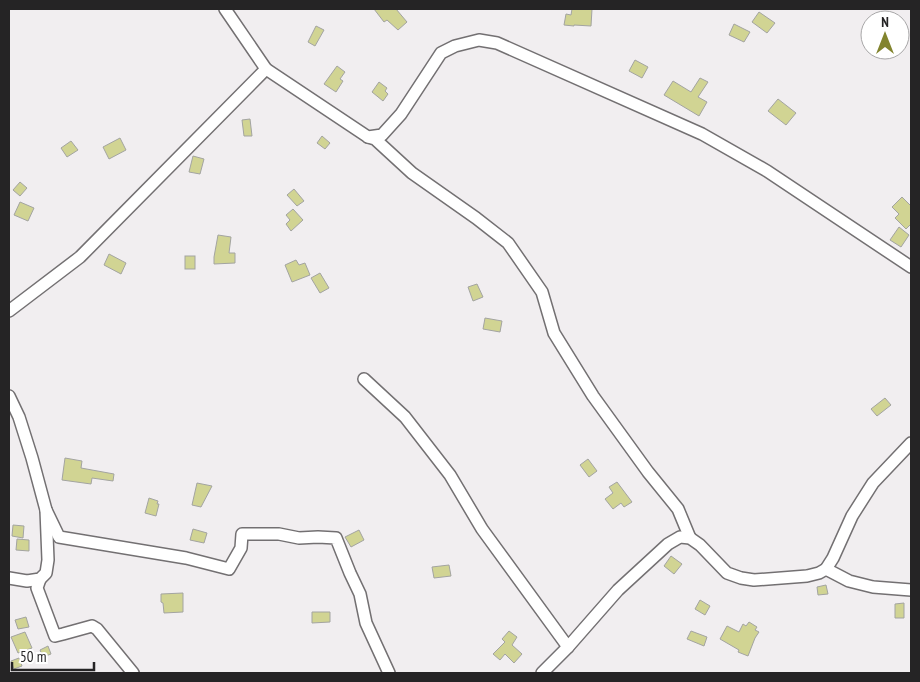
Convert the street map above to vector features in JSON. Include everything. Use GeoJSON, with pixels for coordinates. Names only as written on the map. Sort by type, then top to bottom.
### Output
{"type":"FeatureCollection","features":[{"type":"Feature","properties":{"kind":"street"},"geometry":{"type":"LineString","coordinates":[[225,9],[266,69],[368,137],[375,139],[412,173],[508,243],[542,292],[554,333],[593,396],[648,472],[678,509],[690,538]]}},
{"type":"Feature","properties":{"kind":"street"},"geometry":{"type":"LineString","coordinates":[[368,137],[382,135],[401,114],[441,53],[455,46],[479,40],[496,44],[702,134],[767,171],[911,267]]}},
{"type":"Feature","properties":{"kind":"street"},"geometry":{"type":"LineString","coordinates":[[9,310],[80,257],[266,69]]}},
{"type":"Feature","properties":{"kind":"street"},"geometry":{"type":"LineString","coordinates":[[364,379],[405,417],[450,475],[482,530],[568,647]]}},
{"type":"Feature","properties":{"kind":"street"},"geometry":{"type":"LineString","coordinates":[[9,396],[22,425],[46,510],[59,537],[186,558],[229,568],[241,548],[242,534],[279,534],[299,538],[336,538],[360,594],[366,623],[389,673]]}},
{"type":"Feature","properties":{"kind":"street"},"geometry":{"type":"LineString","coordinates":[[542,673],[568,647],[618,590],[655,555],[680,537],[690,538],[700,545],[727,572],[741,578],[754,580],[807,576],[819,573],[826,568],[833,558],[852,516],[873,483],[911,443]]}},
{"type":"Feature","properties":{"kind":"street"},"geometry":{"type":"LineString","coordinates":[[9,578],[27,582],[40,578],[46,573],[48,560],[46,510]]}},
{"type":"Feature","properties":{"kind":"street"},"geometry":{"type":"LineString","coordinates":[[826,568],[849,581],[873,587],[911,590]]}},
{"type":"Feature","properties":{"kind":"street"},"geometry":{"type":"LineString","coordinates":[[40,578],[37,588],[55,636],[92,626],[97,629],[133,673]]}},
{"type":"Feature","properties":{"kind":"building"},"geometry":{"type":"Polygon","coordinates":[[[374,9],[396,9],[407,22],[398,30],[387,20],[384,22],[374,9]]]}},
{"type":"Feature","properties":{"kind":"building"},"geometry":{"type":"Polygon","coordinates":[[[572,9],[592,9],[591,26],[564,25],[566,14],[571,15],[572,9]]]}},
{"type":"Feature","properties":{"kind":"building"},"geometry":{"type":"Polygon","coordinates":[[[759,12],[775,23],[767,33],[752,22],[759,12]]]}},
{"type":"Feature","properties":{"kind":"building"},"geometry":{"type":"Polygon","coordinates":[[[734,24],[750,32],[744,42],[729,35],[734,24]]]}},
{"type":"Feature","properties":{"kind":"building"},"geometry":{"type":"Polygon","coordinates":[[[316,26],[324,30],[315,46],[308,42],[316,26]]]}},
{"type":"Feature","properties":{"kind":"building"},"geometry":{"type":"Polygon","coordinates":[[[635,60],[648,67],[642,78],[629,71],[635,60]]]}},
{"type":"Feature","properties":{"kind":"building"},"geometry":{"type":"Polygon","coordinates":[[[337,66],[345,72],[340,79],[343,81],[336,92],[324,84],[337,66]]]}},
{"type":"Feature","properties":{"kind":"building"},"geometry":{"type":"Polygon","coordinates":[[[700,78],[708,82],[698,97],[707,102],[699,116],[664,95],[673,81],[691,92],[700,78]]]}},
{"type":"Feature","properties":{"kind":"building"},"geometry":{"type":"Polygon","coordinates":[[[379,82],[387,88],[385,91],[388,94],[383,101],[372,92],[379,82]]]}},
{"type":"Feature","properties":{"kind":"building"},"geometry":{"type":"Polygon","coordinates":[[[778,99],[796,113],[786,125],[768,111],[778,99]]]}},
{"type":"Feature","properties":{"kind":"building"},"geometry":{"type":"Polygon","coordinates":[[[250,119],[252,136],[244,136],[242,120],[250,119]]]}},
{"type":"Feature","properties":{"kind":"building"},"geometry":{"type":"Polygon","coordinates":[[[322,136],[330,143],[325,149],[317,143],[322,136]]]}},
{"type":"Feature","properties":{"kind":"building"},"geometry":{"type":"Polygon","coordinates":[[[120,138],[126,150],[109,159],[103,147],[120,138]]]}},
{"type":"Feature","properties":{"kind":"building"},"geometry":{"type":"Polygon","coordinates":[[[71,141],[78,150],[67,157],[61,148],[71,141]]]}},
{"type":"Feature","properties":{"kind":"building"},"geometry":{"type":"Polygon","coordinates":[[[193,156],[204,159],[200,174],[189,172],[193,156]]]}},
{"type":"Feature","properties":{"kind":"building"},"geometry":{"type":"Polygon","coordinates":[[[20,182],[27,188],[20,196],[13,190],[20,182]]]}},
{"type":"Feature","properties":{"kind":"building"},"geometry":{"type":"Polygon","coordinates":[[[294,189],[304,201],[297,206],[287,195],[294,189]]]}},
{"type":"Feature","properties":{"kind":"building"},"geometry":{"type":"Polygon","coordinates":[[[902,197],[911,206],[911,224],[906,229],[895,218],[899,214],[892,207],[902,197]]]}},
{"type":"Feature","properties":{"kind":"building"},"geometry":{"type":"Polygon","coordinates":[[[20,202],[34,208],[28,221],[14,215],[20,202]]]}},
{"type":"Feature","properties":{"kind":"building"},"geometry":{"type":"Polygon","coordinates":[[[293,209],[303,220],[291,231],[286,224],[290,220],[286,215],[293,209]]]}},
{"type":"Feature","properties":{"kind":"building"},"geometry":{"type":"Polygon","coordinates":[[[899,227],[909,235],[901,247],[890,240],[899,227]]]}},
{"type":"Feature","properties":{"kind":"building"},"geometry":{"type":"Polygon","coordinates":[[[218,235],[231,237],[229,253],[235,253],[235,263],[214,264],[218,235]]]}},
{"type":"Feature","properties":{"kind":"building"},"geometry":{"type":"Polygon","coordinates":[[[109,254],[126,263],[121,274],[104,265],[109,254]]]}},
{"type":"Feature","properties":{"kind":"building"},"geometry":{"type":"Polygon","coordinates":[[[185,256],[195,256],[195,269],[185,269],[185,256]]]}},
{"type":"Feature","properties":{"kind":"building"},"geometry":{"type":"Polygon","coordinates":[[[296,260],[299,265],[305,263],[310,275],[292,282],[285,265],[296,260]]]}},
{"type":"Feature","properties":{"kind":"building"},"geometry":{"type":"Polygon","coordinates":[[[320,273],[329,288],[320,293],[311,278],[320,273]]]}},
{"type":"Feature","properties":{"kind":"building"},"geometry":{"type":"Polygon","coordinates":[[[477,284],[483,297],[473,301],[468,287],[477,284]]]}},
{"type":"Feature","properties":{"kind":"building"},"geometry":{"type":"Polygon","coordinates":[[[485,318],[502,321],[500,332],[483,329],[485,318]]]}},
{"type":"Feature","properties":{"kind":"building"},"geometry":{"type":"Polygon","coordinates":[[[885,398],[891,405],[877,416],[871,409],[885,398]]]}},
{"type":"Feature","properties":{"kind":"building"},"geometry":{"type":"Polygon","coordinates":[[[65,458],[82,461],[81,468],[114,474],[113,481],[92,478],[91,484],[62,480],[65,458]]]}},
{"type":"Feature","properties":{"kind":"building"},"geometry":{"type":"Polygon","coordinates":[[[588,459],[597,471],[589,477],[580,465],[588,459]]]}},
{"type":"Feature","properties":{"kind":"building"},"geometry":{"type":"Polygon","coordinates":[[[617,482],[632,502],[624,507],[621,503],[613,509],[605,499],[613,493],[609,487],[617,482]]]}},
{"type":"Feature","properties":{"kind":"building"},"geometry":{"type":"Polygon","coordinates":[[[197,483],[212,486],[201,507],[192,505],[197,483]]]}},
{"type":"Feature","properties":{"kind":"building"},"geometry":{"type":"Polygon","coordinates":[[[149,498],[158,501],[156,516],[145,513],[149,498]]]}},
{"type":"Feature","properties":{"kind":"building"},"geometry":{"type":"Polygon","coordinates":[[[13,525],[24,526],[23,538],[12,536],[13,525]]]}},
{"type":"Feature","properties":{"kind":"building"},"geometry":{"type":"Polygon","coordinates":[[[193,529],[207,533],[204,543],[190,540],[193,529]]]}},
{"type":"Feature","properties":{"kind":"building"},"geometry":{"type":"Polygon","coordinates":[[[359,530],[364,540],[351,547],[345,537],[359,530]]]}},
{"type":"Feature","properties":{"kind":"building"},"geometry":{"type":"Polygon","coordinates":[[[17,539],[29,540],[29,551],[16,550],[17,539]]]}},
{"type":"Feature","properties":{"kind":"building"},"geometry":{"type":"Polygon","coordinates":[[[671,556],[682,564],[674,574],[664,566],[671,556]]]}},
{"type":"Feature","properties":{"kind":"building"},"geometry":{"type":"Polygon","coordinates":[[[449,565],[451,576],[434,578],[432,567],[449,565]]]}},
{"type":"Feature","properties":{"kind":"building"},"geometry":{"type":"Polygon","coordinates":[[[826,585],[828,594],[818,595],[817,587],[826,585]]]}},
{"type":"Feature","properties":{"kind":"building"},"geometry":{"type":"Polygon","coordinates":[[[183,593],[183,612],[164,613],[161,594],[183,593]]]}},
{"type":"Feature","properties":{"kind":"building"},"geometry":{"type":"Polygon","coordinates":[[[700,600],[710,606],[705,615],[695,609],[700,600]]]}},
{"type":"Feature","properties":{"kind":"building"},"geometry":{"type":"Polygon","coordinates":[[[904,603],[904,618],[895,618],[895,604],[904,603]]]}},
{"type":"Feature","properties":{"kind":"building"},"geometry":{"type":"Polygon","coordinates":[[[312,612],[330,612],[330,622],[312,623],[312,612]]]}},
{"type":"Feature","properties":{"kind":"building"},"geometry":{"type":"Polygon","coordinates":[[[26,617],[29,627],[18,629],[15,620],[26,617]]]}},
{"type":"Feature","properties":{"kind":"building"},"geometry":{"type":"Polygon","coordinates":[[[749,622],[757,627],[755,630],[759,632],[748,656],[738,652],[739,650],[720,639],[727,626],[739,632],[743,624],[746,626],[749,622]]]}},
{"type":"Feature","properties":{"kind":"building"},"geometry":{"type":"Polygon","coordinates":[[[509,631],[517,637],[512,645],[522,654],[514,663],[505,654],[500,660],[493,654],[505,642],[502,639],[509,631]]]}},
{"type":"Feature","properties":{"kind":"building"},"geometry":{"type":"Polygon","coordinates":[[[691,631],[707,637],[704,646],[687,639],[691,631]]]}},
{"type":"Feature","properties":{"kind":"building"},"geometry":{"type":"Polygon","coordinates":[[[25,632],[32,648],[18,653],[11,637],[25,632]]]}},
{"type":"Feature","properties":{"kind":"building"},"geometry":{"type":"Polygon","coordinates":[[[48,646],[51,654],[43,657],[40,650],[48,646]]]}},
{"type":"Feature","properties":{"kind":"building"},"geometry":{"type":"Polygon","coordinates":[[[19,658],[22,666],[14,669],[11,661],[19,658]]]}}]}
